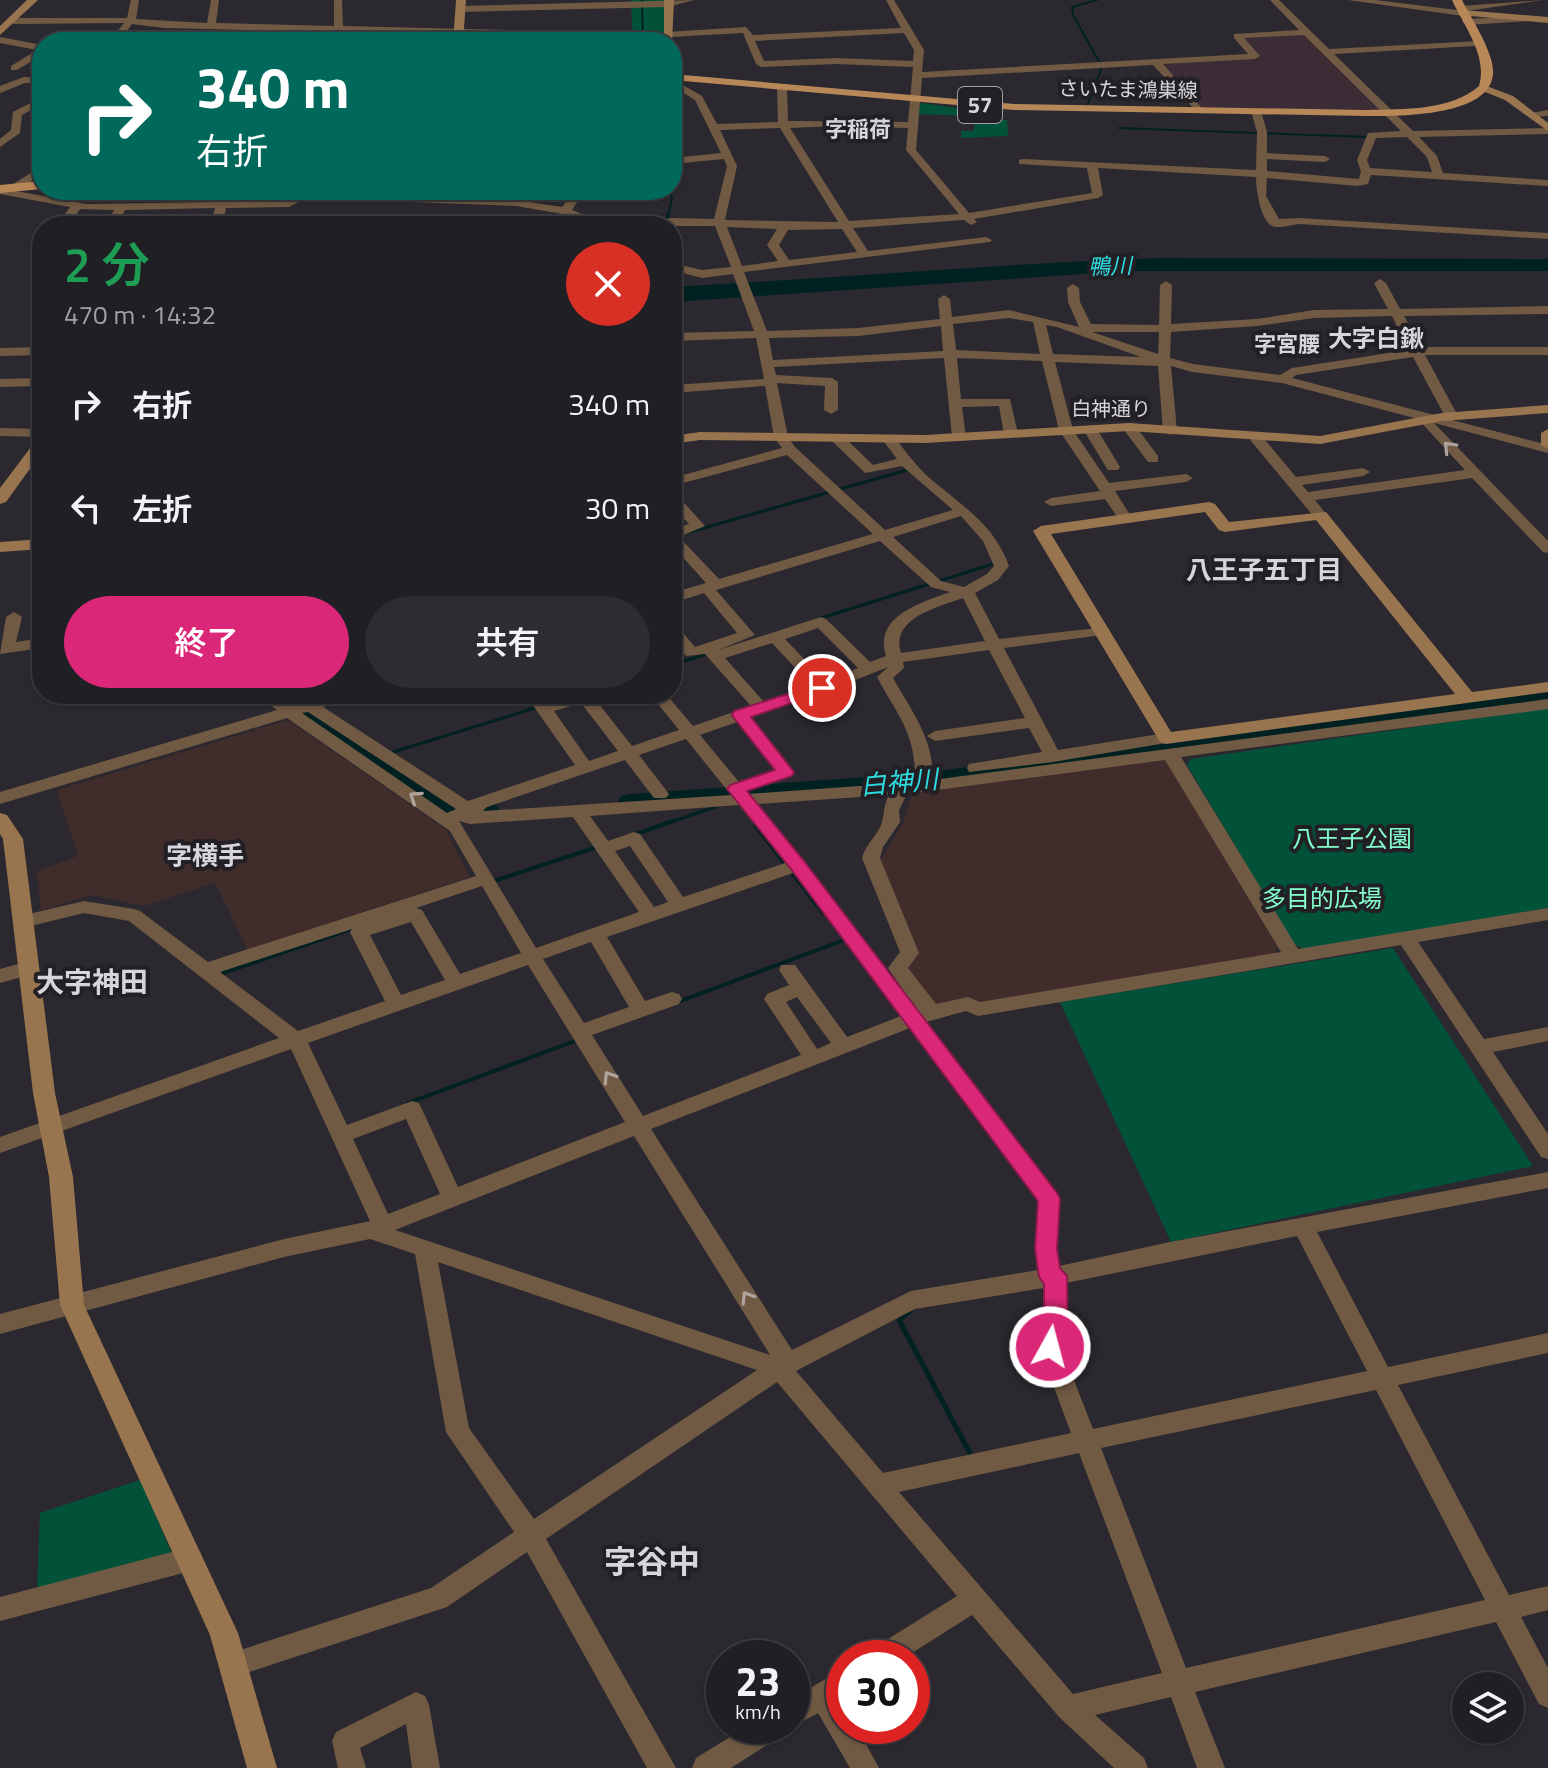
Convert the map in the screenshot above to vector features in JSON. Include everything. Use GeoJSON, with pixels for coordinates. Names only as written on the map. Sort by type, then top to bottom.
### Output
{"type":"FeatureCollection","features":[{"type":"Feature","properties":{"kind":"main road"},"geometry":{"type":"LineString","coordinates":[[1461,9],[1488,73],[1484,88]]}},
{"type":"Feature","properties":{"kind":"main road","name":"さいたま鴻巣線"},"geometry":{"type":"LineString","coordinates":[[682,81],[1014,107],[1389,113],[1455,104],[1471,98],[1484,88]]}},
{"type":"Feature","properties":{"kind":"main road"},"geometry":{"type":"LineString","coordinates":[[0,190],[32,186]]}},
{"type":"Feature","properties":{"kind":"street"},"geometry":{"type":"LineString","coordinates":[[0,32],[33,0]]}},
{"type":"Feature","properties":{"kind":"street"},"geometry":{"type":"LineString","coordinates":[[122,32],[131,20],[135,0]]}},
{"type":"Feature","properties":{"kind":"street"},"geometry":{"type":"LineString","coordinates":[[211,26],[215,0]]}},
{"type":"Feature","properties":{"kind":"street"},"geometry":{"type":"LineString","coordinates":[[338,0],[339,29]]}},
{"type":"Feature","properties":{"kind":"street"},"geometry":{"type":"LineString","coordinates":[[458,32],[461,4],[642,4],[690,0]]}},
{"type":"Feature","properties":{"kind":"street"},"geometry":{"type":"LineString","coordinates":[[682,269],[702,274],[738,272],[986,240],[911,150],[919,50],[890,0]]}},
{"type":"Feature","properties":{"kind":"street"},"geometry":{"type":"LineString","coordinates":[[1274,0],[1432,156],[1438,174]]}},
{"type":"Feature","properties":{"kind":"street"},"geometry":{"type":"LineString","coordinates":[[1352,0],[1548,20]]}},
{"type":"Feature","properties":{"kind":"street"},"geometry":{"type":"LineString","coordinates":[[1439,0],[1461,9],[1538,0],[1548,7]]}},
{"type":"Feature","properties":{"kind":"street"},"geometry":{"type":"LineString","coordinates":[[669,2],[670,32]]}},
{"type":"Feature","properties":{"kind":"street"},"geometry":{"type":"LineString","coordinates":[[0,23],[131,20],[164,25],[388,32]]}},
{"type":"Feature","properties":{"kind":"street"},"geometry":{"type":"LineString","coordinates":[[235,32],[239,27]]}},
{"type":"Feature","properties":{"kind":"street"},"geometry":{"type":"LineString","coordinates":[[682,37],[746,30],[761,64],[755,85]]}},
{"type":"Feature","properties":{"kind":"street"},"geometry":{"type":"LineString","coordinates":[[752,38],[908,30]]}},
{"type":"Feature","properties":{"kind":"street"},"geometry":{"type":"LineString","coordinates":[[761,64],[836,61],[918,69],[1255,56],[1237,36],[1306,32]]}},
{"type":"Feature","properties":{"kind":"street"},"geometry":{"type":"LineString","coordinates":[[823,35],[836,61]]}},
{"type":"Feature","properties":{"kind":"street"},"geometry":{"type":"LineString","coordinates":[[0,40],[32,48]]}},
{"type":"Feature","properties":{"kind":"street"},"geometry":{"type":"LineString","coordinates":[[1326,52],[1476,43]]}},
{"type":"Feature","properties":{"kind":"street"},"geometry":{"type":"LineString","coordinates":[[14,68],[32,56]]}},
{"type":"Feature","properties":{"kind":"street"},"geometry":{"type":"LineString","coordinates":[[1155,61],[1198,110]]}},
{"type":"Feature","properties":{"kind":"street"},"geometry":{"type":"LineString","coordinates":[[0,90],[24,80],[32,80]]}},
{"type":"Feature","properties":{"kind":"street"},"geometry":{"type":"LineString","coordinates":[[682,87],[699,98],[732,170],[719,221],[762,335],[786,443],[936,584],[967,592],[1056,763]]}},
{"type":"Feature","properties":{"kind":"street"},"geometry":{"type":"LineString","coordinates":[[782,87],[783,125],[864,254]]}},
{"type":"Feature","properties":{"kind":"street"},"geometry":{"type":"LineString","coordinates":[[1484,88],[1509,98],[1548,130]]}},
{"type":"Feature","properties":{"kind":"street"},"geometry":{"type":"LineString","coordinates":[[14,117],[32,106]]}},
{"type":"Feature","properties":{"kind":"street"},"geometry":{"type":"LineString","coordinates":[[1256,111],[1262,132],[1261,196],[1275,223],[1299,221],[1548,236]]}},
{"type":"Feature","properties":{"kind":"street"},"geometry":{"type":"LineString","coordinates":[[1530,114],[1548,113]]}},
{"type":"Feature","properties":{"kind":"street"},"geometry":{"type":"LineString","coordinates":[[14,117],[32,116]]}},
{"type":"Feature","properties":{"kind":"street"},"geometry":{"type":"LineString","coordinates":[[0,144],[15,133],[14,117]]}},
{"type":"Feature","properties":{"kind":"street"},"geometry":{"type":"LineString","coordinates":[[714,127],[912,125]]}},
{"type":"Feature","properties":{"kind":"street"},"geometry":{"type":"LineString","coordinates":[[682,225],[719,221],[784,226],[846,225],[966,217],[1098,195],[1092,165],[1220,170],[1357,183],[1364,182],[1366,171],[1362,160],[1372,135],[1548,130]]}},
{"type":"Feature","properties":{"kind":"street"},"geometry":{"type":"LineString","coordinates":[[682,160],[727,156]]}},
{"type":"Feature","properties":{"kind":"street"},"geometry":{"type":"LineString","coordinates":[[1262,156],[1325,159]]}},
{"type":"Feature","properties":{"kind":"street"},"geometry":{"type":"LineString","coordinates":[[1023,162],[1086,165]]}},
{"type":"Feature","properties":{"kind":"street"},"geometry":{"type":"LineString","coordinates":[[1366,171],[1548,183]]}},
{"type":"Feature","properties":{"kind":"street"},"geometry":{"type":"LineString","coordinates":[[14,188],[32,176]]}},
{"type":"Feature","properties":{"kind":"street"},"geometry":{"type":"LineString","coordinates":[[0,190],[32,197]]}},
{"type":"Feature","properties":{"kind":"street"},"geometry":{"type":"LineString","coordinates":[[48,200],[77,206],[222,206],[291,204],[296,200]]}},
{"type":"Feature","properties":{"kind":"street"},"geometry":{"type":"LineString","coordinates":[[144,205],[147,200]]}},
{"type":"Feature","properties":{"kind":"street"},"geometry":{"type":"LineString","coordinates":[[219,216],[224,200]]}},
{"type":"Feature","properties":{"kind":"street"},"geometry":{"type":"LineString","coordinates":[[481,200],[565,211],[579,216]]}},
{"type":"Feature","properties":{"kind":"street"},"geometry":{"type":"LineString","coordinates":[[565,211],[573,200]]}},
{"type":"Feature","properties":{"kind":"street"},"geometry":{"type":"LineString","coordinates":[[70,216],[77,206]]}},
{"type":"Feature","properties":{"kind":"street"},"geometry":{"type":"LineString","coordinates":[[116,216],[121,206]]}},
{"type":"Feature","properties":{"kind":"street"},"geometry":{"type":"LineString","coordinates":[[784,226],[773,245],[786,264]]}},
{"type":"Feature","properties":{"kind":"street"},"geometry":{"type":"LineString","coordinates":[[1380,283],[1414,352],[1451,416]]}},
{"type":"Feature","properties":{"kind":"street"},"geometry":{"type":"LineString","coordinates":[[1166,285],[1165,361],[1170,431]]}},
{"type":"Feature","properties":{"kind":"street"},"geometry":{"type":"LineString","coordinates":[[1073,288],[1074,302],[1087,328]]}},
{"type":"Feature","properties":{"kind":"street"},"geometry":{"type":"LineString","coordinates":[[944,299],[959,437]]}},
{"type":"Feature","properties":{"kind":"street"},"geometry":{"type":"LineString","coordinates":[[1069,327],[1166,330],[1278,321],[1314,314],[1548,310]]}},
{"type":"Feature","properties":{"kind":"street"},"geometry":{"type":"LineString","coordinates":[[682,337],[858,332],[992,315],[1038,319],[1192,368],[1282,379],[1427,420],[1548,442]]}},
{"type":"Feature","properties":{"kind":"street"},"geometry":{"type":"LineString","coordinates":[[1038,319],[1066,430],[1125,518]]}},
{"type":"Feature","properties":{"kind":"street"},"geometry":{"type":"LineString","coordinates":[[0,352],[32,351]]}},
{"type":"Feature","properties":{"kind":"street"},"geometry":{"type":"LineString","coordinates":[[1282,379],[1292,372],[1414,352],[1548,351]]}},
{"type":"Feature","properties":{"kind":"street"},"geometry":{"type":"LineString","coordinates":[[767,364],[951,354],[1165,361]]}},
{"type":"Feature","properties":{"kind":"street"},"geometry":{"type":"LineString","coordinates":[[682,388],[771,380],[832,382],[831,410]]}},
{"type":"Feature","properties":{"kind":"street"},"geometry":{"type":"LineString","coordinates":[[0,383],[32,382]]}},
{"type":"Feature","properties":{"kind":"street"},"geometry":{"type":"LineString","coordinates":[[957,403],[1005,402],[1011,434]]}},
{"type":"Feature","properties":{"kind":"street","name":"白神通り"},"geometry":{"type":"LineString","coordinates":[[682,438],[692,436],[786,443],[837,438],[959,437],[1129,427],[1320,440],[1451,416],[1548,409]]}},
{"type":"Feature","properties":{"kind":"street"},"geometry":{"type":"LineString","coordinates":[[1427,420],[1548,549]]}},
{"type":"Feature","properties":{"kind":"street"},"geometry":{"type":"LineString","coordinates":[[1129,427],[1153,459]]}},
{"type":"Feature","properties":{"kind":"street"},"geometry":{"type":"LineString","coordinates":[[1090,429],[1113,467]]}},
{"type":"Feature","properties":{"kind":"street"},"geometry":{"type":"LineString","coordinates":[[0,432],[32,433]]}},
{"type":"Feature","properties":{"kind":"street"},"geometry":{"type":"LineString","coordinates":[[837,438],[870,470],[904,461]]}},
{"type":"Feature","properties":{"kind":"street"},"geometry":{"type":"LineString","coordinates":[[1256,438],[1473,705]]}},
{"type":"Feature","properties":{"kind":"street"},"geometry":{"type":"LineString","coordinates":[[889,439],[904,461],[964,511],[995,545],[1002,566],[998,575],[967,592],[919,608],[893,630],[890,640],[896,668],[885,677],[926,759],[922,781]]}},
{"type":"Feature","properties":{"kind":"street"},"geometry":{"type":"LineString","coordinates":[[682,479],[786,443]]}},
{"type":"Feature","properties":{"kind":"street"},"geometry":{"type":"LineString","coordinates":[[0,499],[32,456]]}},
{"type":"Feature","properties":{"kind":"street"},"geometry":{"type":"LineString","coordinates":[[1293,482],[1363,472]]}},
{"type":"Feature","properties":{"kind":"street"},"geometry":{"type":"LineString","coordinates":[[1304,497],[1475,473]]}},
{"type":"Feature","properties":{"kind":"street"},"geometry":{"type":"LineString","coordinates":[[1051,502],[1186,478]]}},
{"type":"Feature","properties":{"kind":"street"},"geometry":{"type":"LineString","coordinates":[[1293,957],[1041,531],[1209,507],[1225,527],[1320,515]]}},
{"type":"Feature","properties":{"kind":"street"},"geometry":{"type":"LineString","coordinates":[[682,509],[698,526],[682,535]]}},
{"type":"Feature","properties":{"kind":"street"},"geometry":{"type":"LineString","coordinates":[[682,595],[964,511]]}},
{"type":"Feature","properties":{"kind":"street"},"geometry":{"type":"LineString","coordinates":[[682,536],[708,531]]}},
{"type":"Feature","properties":{"kind":"street"},"geometry":{"type":"LineString","coordinates":[[682,543],[747,635],[712,652]]}},
{"type":"Feature","properties":{"kind":"street"},"geometry":{"type":"LineString","coordinates":[[0,547],[32,545]]}},
{"type":"Feature","properties":{"kind":"street"},"geometry":{"type":"LineString","coordinates":[[14,617],[4,648],[32,644]]}},
{"type":"Feature","properties":{"kind":"street"},"geometry":{"type":"LineString","coordinates":[[682,641],[692,653],[712,652],[821,622],[868,669]]}},
{"type":"Feature","properties":{"kind":"street"},"geometry":{"type":"LineString","coordinates":[[456,813],[822,688],[895,658],[1102,630]]}},
{"type":"Feature","properties":{"kind":"street"},"geometry":{"type":"LineString","coordinates":[[775,637],[822,688]]}},
{"type":"Feature","properties":{"kind":"street"},"geometry":{"type":"LineString","coordinates":[[712,652],[761,708]]}},
{"type":"Feature","properties":{"kind":"street"},"geometry":{"type":"LineString","coordinates":[[0,798],[297,704],[456,813],[470,818],[922,781],[1473,705],[1548,687]]}},
{"type":"Feature","properties":{"kind":"street"},"geometry":{"type":"LineString","coordinates":[[540,704],[585,767]]}},
{"type":"Feature","properties":{"kind":"street"},"geometry":{"type":"LineString","coordinates":[[544,709],[561,704]]}},
{"type":"Feature","properties":{"kind":"street"},"geometry":{"type":"LineString","coordinates":[[590,704],[660,794]]}},
{"type":"Feature","properties":{"kind":"street"},"geometry":{"type":"LineString","coordinates":[[666,704],[923,1015]]}},
{"type":"Feature","properties":{"kind":"street"},"geometry":{"type":"LineString","coordinates":[[1473,705],[1548,704]]}},
{"type":"Feature","properties":{"kind":"street"},"geometry":{"type":"LineString","coordinates":[[740,715],[786,772],[740,794]]}},
{"type":"Feature","properties":{"kind":"street"},"geometry":{"type":"LineString","coordinates":[[935,736],[1033,722]]}},
{"type":"Feature","properties":{"kind":"street"},"geometry":{"type":"LineString","coordinates":[[456,813],[660,794],[901,789],[922,781]]}},
{"type":"Feature","properties":{"kind":"street"},"geometry":{"type":"LineString","coordinates":[[901,789],[890,810],[891,822],[874,846],[871,858],[910,953],[897,968],[923,1015],[1049,1199],[1046,1249],[1053,1276],[1055,1320],[1050,1347],[1211,1768]]}},
{"type":"Feature","properties":{"kind":"street"},"geometry":{"type":"LineString","coordinates":[[578,811],[650,915]]}},
{"type":"Feature","properties":{"kind":"street"},"geometry":{"type":"LineString","coordinates":[[456,813],[456,827],[485,879],[639,1124],[784,1366],[878,1485],[1068,1708],[1121,1764]]}},
{"type":"Feature","properties":{"kind":"street"},"geometry":{"type":"LineString","coordinates":[[0,819],[13,839],[50,1127],[61,1177],[72,1305],[191,1559],[234,1664],[262,1768]]}},
{"type":"Feature","properties":{"kind":"street"},"geometry":{"type":"LineString","coordinates":[[604,848],[634,838],[679,905]]}},
{"type":"Feature","properties":{"kind":"street"},"geometry":{"type":"LineString","coordinates":[[0,1145],[298,1042],[531,955],[797,865]]}},
{"type":"Feature","properties":{"kind":"street"},"geometry":{"type":"LineString","coordinates":[[208,969],[485,879]]}},
{"type":"Feature","properties":{"kind":"street"},"geometry":{"type":"LineString","coordinates":[[23,922],[84,907],[134,915],[208,969],[298,1042],[341,1135],[376,1227],[425,1249],[784,1366]]}},
{"type":"Feature","properties":{"kind":"street"},"geometry":{"type":"LineString","coordinates":[[397,1005],[359,932],[416,914],[456,983]]}},
{"type":"Feature","properties":{"kind":"street"},"geometry":{"type":"LineString","coordinates":[[0,1324],[284,1248],[376,1227],[923,1015],[968,1004],[978,1009],[1548,914]]}},
{"type":"Feature","properties":{"kind":"street"},"geometry":{"type":"LineString","coordinates":[[595,933],[641,1010]]}},
{"type":"Feature","properties":{"kind":"street"},"geometry":{"type":"LineString","coordinates":[[1406,938],[1548,1151]]}},
{"type":"Feature","properties":{"kind":"street"},"geometry":{"type":"LineString","coordinates":[[0,976],[29,968]]}},
{"type":"Feature","properties":{"kind":"street"},"geometry":{"type":"LineString","coordinates":[[788,970],[843,1046]]}},
{"type":"Feature","properties":{"kind":"street"},"geometry":{"type":"LineString","coordinates":[[801,988],[774,999],[813,1058]]}},
{"type":"Feature","properties":{"kind":"street"},"geometry":{"type":"LineString","coordinates":[[580,1032],[672,999]]}},
{"type":"Feature","properties":{"kind":"street"},"geometry":{"type":"LineString","coordinates":[[1478,1048],[1548,1034]]}},
{"type":"Feature","properties":{"kind":"street"},"geometry":{"type":"LineString","coordinates":[[341,1135],[412,1109],[452,1197]]}},
{"type":"Feature","properties":{"kind":"street"},"geometry":{"type":"LineString","coordinates":[[234,1664],[438,1598],[784,1366],[911,1300],[1053,1276],[1548,1180]]}},
{"type":"Feature","properties":{"kind":"street"},"geometry":{"type":"LineString","coordinates":[[1303,1227],[1548,1695]]}},
{"type":"Feature","properties":{"kind":"street"},"geometry":{"type":"LineString","coordinates":[[425,1249],[458,1432],[531,1536],[662,1768]]}},
{"type":"Feature","properties":{"kind":"street"},"geometry":{"type":"LineString","coordinates":[[878,1485],[1548,1343]]}},
{"type":"Feature","properties":{"kind":"street"},"geometry":{"type":"LineString","coordinates":[[0,1609],[191,1559]]}},
{"type":"Feature","properties":{"kind":"street"},"geometry":{"type":"LineString","coordinates":[[1068,1708],[1548,1598]]}},
{"type":"Feature","properties":{"kind":"street"},"geometry":{"type":"LineString","coordinates":[[910,1640],[975,1599]]}},
{"type":"Feature","properties":{"kind":"street"},"geometry":{"type":"LineString","coordinates":[[352,1768],[345,1741],[416,1705],[426,1768]]}},
{"type":"Feature","properties":{"kind":"street"},"geometry":{"type":"LineString","coordinates":[[706,1768],[744,1744]]}},
{"type":"Feature","properties":{"kind":"street"},"geometry":{"type":"LineString","coordinates":[[857,1744],[865,1768]]}},
{"type":"Feature","properties":{"kind":"shaded area"},"geometry":{"type":"Polygon","coordinates":[[[1304,34],[1382,110],[1203,108],[1162,63],[1259,57],[1241,37],[1304,34]]]}},
{"type":"Feature","properties":{"kind":"shaded area"},"geometry":{"type":"Polygon","coordinates":[[[288,720],[445,829],[470,877],[248,950],[215,883],[144,906],[92,895],[41,911],[37,871],[78,856],[57,790],[288,720]]]}},
{"type":"Feature","properties":{"kind":"shaded area"},"geometry":{"type":"Polygon","coordinates":[[[1160,758],[1170,763],[1278,946],[1274,954],[978,1005],[936,1005],[904,968],[916,953],[880,861],[902,825],[913,792],[1160,758]]]}},
{"type":"Feature","properties":{"kind":"green space"},"geometry":{"type":"Polygon","coordinates":[[[631,0],[666,0],[665,32],[633,32],[631,0]]]}},
{"type":"Feature","properties":{"kind":"green space"},"geometry":{"type":"Polygon","coordinates":[[[921,103],[990,113],[988,119],[1007,120],[1008,136],[961,138],[961,131],[974,131],[975,123],[968,122],[967,116],[918,114],[921,103]]]}},
{"type":"Feature","properties":{"kind":"green space","name":"八王子公園"},"geometry":{"type":"Polygon","coordinates":[[[1548,708],[1548,908],[1305,949],[1294,944],[1187,765],[1191,759],[1548,708]]]}},
{"type":"Feature","properties":{"kind":"green space"},"geometry":{"type":"Polygon","coordinates":[[[1393,948],[1533,1166],[1171,1242],[1060,1002],[1393,948]]]}},
{"type":"Feature","properties":{"kind":"green space"},"geometry":{"type":"Polygon","coordinates":[[[140,1480],[173,1556],[37,1592],[40,1513],[140,1480]]]}},
{"type":"Feature","properties":{"kind":"water","name":"鴨川"},"geometry":{"type":"Polygon","coordinates":[[[1159,258],[1548,259],[1548,271],[1127,271],[682,301],[682,286],[1159,258]]]}},
{"type":"Feature","properties":{"kind":"waterway"},"geometry":{"type":"LineString","coordinates":[[642,0],[643,32]]}},
{"type":"Feature","properties":{"kind":"waterway"},"geometry":{"type":"LineString","coordinates":[[1087,106],[1102,67],[1073,15],[1072,7],[1097,0]]}},
{"type":"Feature","properties":{"kind":"waterway"},"geometry":{"type":"LineString","coordinates":[[1119,128],[1370,137]]}},
{"type":"Feature","properties":{"kind":"waterway"},"geometry":{"type":"LineString","coordinates":[[668,216],[672,200]]}},
{"type":"Feature","properties":{"kind":"waterway"},"geometry":{"type":"LineString","coordinates":[[686,533],[907,470]]}},
{"type":"Feature","properties":{"kind":"waterway"},"geometry":{"type":"LineString","coordinates":[[818,619],[996,563]]}},
{"type":"Feature","properties":{"kind":"waterway"},"geometry":{"type":"LineString","coordinates":[[682,662],[710,653]]}},
{"type":"Feature","properties":{"kind":"waterway","name":"白神川"},"geometry":{"type":"LineString","coordinates":[[630,802],[923,781],[1548,694]]}},
{"type":"Feature","properties":{"kind":"waterway","name":"白神川"},"geometry":{"type":"LineString","coordinates":[[294,704],[444,806],[461,813],[488,811]]}},
{"type":"Feature","properties":{"kind":"waterway"},"geometry":{"type":"LineString","coordinates":[[390,753],[538,707]]}},
{"type":"Feature","properties":{"kind":"waterway"},"geometry":{"type":"LineString","coordinates":[[671,822],[718,806]]}},
{"type":"Feature","properties":{"kind":"waterway"},"geometry":{"type":"LineString","coordinates":[[636,834],[676,820]]}},
{"type":"Feature","properties":{"kind":"waterway"},"geometry":{"type":"LineString","coordinates":[[755,825],[823,913]]}},
{"type":"Feature","properties":{"kind":"waterway"},"geometry":{"type":"LineString","coordinates":[[491,882],[597,847]]}},
{"type":"Feature","properties":{"kind":"waterway"},"geometry":{"type":"LineString","coordinates":[[223,973],[354,928]]}},
{"type":"Feature","properties":{"kind":"waterway"},"geometry":{"type":"LineString","coordinates":[[678,1002],[844,940]]}},
{"type":"Feature","properties":{"kind":"waterway"},"geometry":{"type":"LineString","coordinates":[[408,1103],[580,1039]]}},
{"type":"Feature","properties":{"kind":"waterway"},"geometry":{"type":"LineString","coordinates":[[910,1311],[899,1320],[972,1457]]}},
{"type":"Feature","properties":{"kind":"district","name":"字稲荷"},"geometry":{"type":"Point","coordinates":[858,129]}},
{"type":"Feature","properties":{"kind":"district","name":"大字白鍬"},"geometry":{"type":"Point","coordinates":[1376,338]}},
{"type":"Feature","properties":{"kind":"district","name":"字宮腰"},"geometry":{"type":"Point","coordinates":[1287,344]}},
{"type":"Feature","properties":{"kind":"district","name":"八王子五丁目"},"geometry":{"type":"Point","coordinates":[1264,569]}},
{"type":"Feature","properties":{"kind":"district","name":"字横手"},"geometry":{"type":"Point","coordinates":[205,855]}},
{"type":"Feature","properties":{"kind":"district","name":"大字神田"},"geometry":{"type":"Point","coordinates":[92,981]}},
{"type":"Feature","properties":{"kind":"district","name":"字谷中"},"geometry":{"type":"Point","coordinates":[652,1561]}},
{"type":"Feature","properties":{"kind":"route"},"geometry":{"type":"LineString","coordinates":[[822,688],[740,715],[786,772],[736,789],[1049,1199],[1046,1249],[1050,1277],[1055,1276],[1055,1320],[1050,1347]]}},
{"type":"Feature","properties":{"kind":"park label","name":"多目的広場"},"geometry":{"type":"Point","coordinates":[1322,898]}}]}
